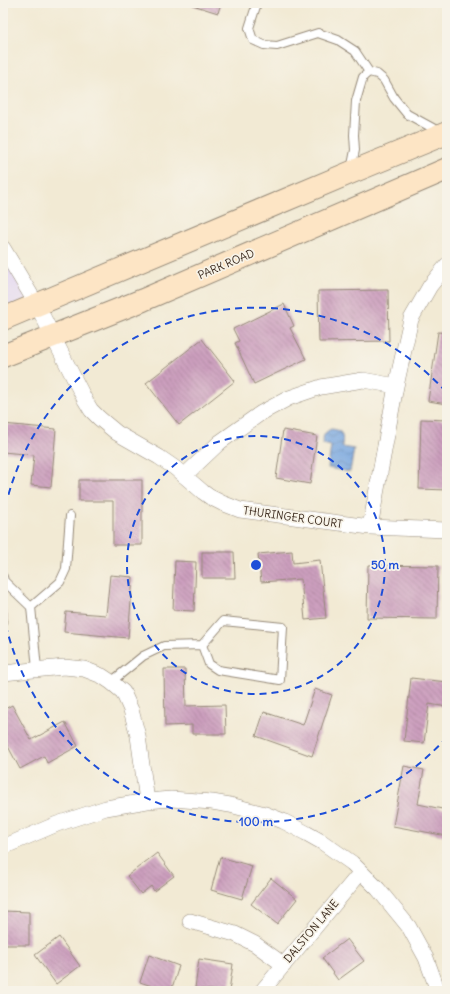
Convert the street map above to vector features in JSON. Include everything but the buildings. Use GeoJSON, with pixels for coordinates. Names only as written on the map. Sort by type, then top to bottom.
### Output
{"type":"FeatureCollection","features":[{"type":"Feature","properties":{"kind":"main road"},"geometry":{"type":"LineString","coordinates":[[3,319],[446,134]]}},
{"type":"Feature","properties":{"kind":"main road","name":"PARK ROAD"},"geometry":{"type":"LineString","coordinates":[[3,356],[143,300],[447,169]]}},
{"type":"Feature","properties":{"kind":"street","name":"THURINGER COURT"},"geometry":{"type":"LineString","coordinates":[[3,248],[37,305],[91,410],[117,433],[175,468],[210,497],[240,510],[370,527],[447,530]]}},
{"type":"Feature","properties":{"kind":"street"},"geometry":{"type":"LineString","coordinates":[[370,527],[396,386],[411,319],[430,286],[447,265]]}},
{"type":"Feature","properties":{"kind":"street"},"geometry":{"type":"LineString","coordinates":[[184,476],[220,442],[261,413],[289,398],[321,387],[364,380],[396,386]]}},
{"type":"Feature","properties":{"kind":"street"},"geometry":{"type":"LineString","coordinates":[[3,673],[64,667],[84,669],[102,676],[123,692],[131,710],[138,736],[147,801]]}},
{"type":"Feature","properties":{"kind":"street"},"geometry":{"type":"LineString","coordinates":[[3,848],[57,824],[106,808],[147,801],[171,800],[212,802],[265,814],[306,832],[322,842],[352,864],[378,889],[409,927],[426,958],[438,991]]}},
{"type":"Feature","properties":{"kind":"street","name":"DALSTON LANE"},"geometry":{"type":"LineString","coordinates":[[262,991],[361,872]]}},
{"type":"Feature","properties":{"kind":"street"},"geometry":{"type":"LineString","coordinates":[[190,921],[235,934],[255,944],[284,965]]}},
{"type":"Feature","properties":{"kind":"lane"},"geometry":{"type":"LineString","coordinates":[[258,3],[249,28],[253,40],[264,45],[277,46],[318,33],[338,40],[355,51],[369,72],[377,74],[384,80],[394,98],[407,114],[446,134]]}},
{"type":"Feature","properties":{"kind":"lane"},"geometry":{"type":"LineString","coordinates":[[352,172],[355,150],[354,135],[356,101],[363,77],[369,72]]}},
{"type":"Feature","properties":{"kind":"lane"},"geometry":{"type":"LineString","coordinates":[[31,607],[60,582],[66,569],[70,516]]}},
{"type":"Feature","properties":{"kind":"lane"},"geometry":{"type":"LineString","coordinates":[[3,577],[4,581],[31,607],[37,669]]}},
{"type":"Feature","properties":{"kind":"lane"},"geometry":{"type":"LineString","coordinates":[[111,682],[142,656],[164,646],[202,645],[223,621],[283,627],[280,680],[218,670],[208,664],[202,645]]}},
{"type":"Feature","properties":{"kind":"shaded area"},"geometry":{"type":"Polygon","coordinates":[[[3,257],[28,299],[3,310],[3,257]]]}},
{"type":"Feature","properties":{"kind":"water"},"geometry":{"type":"Polygon","coordinates":[[[331,429],[342,434],[342,447],[354,449],[350,472],[328,468],[331,446],[323,444],[323,439],[325,433],[331,429]]]}}]}
